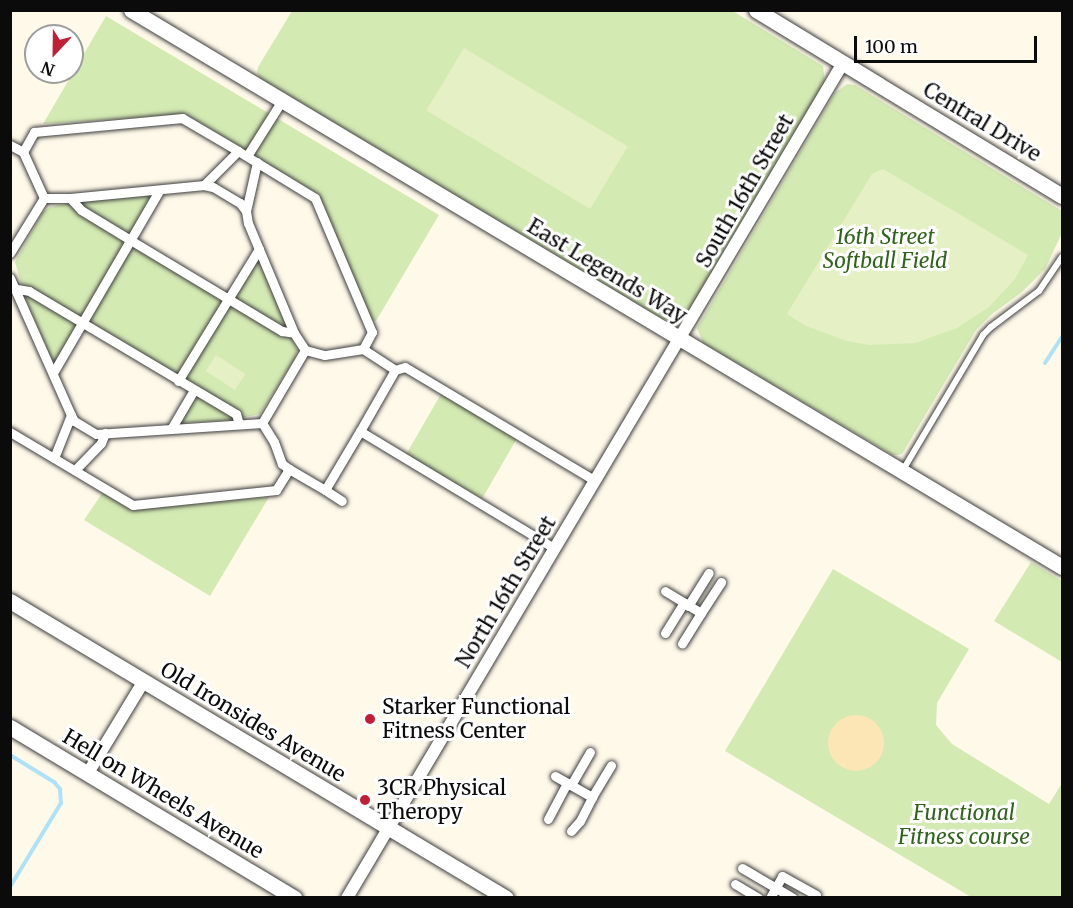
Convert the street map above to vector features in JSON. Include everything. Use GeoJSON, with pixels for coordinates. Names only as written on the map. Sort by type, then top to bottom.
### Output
{"type":"FeatureCollection","features":[{"type":"Feature","properties":{"kind":"street","name":"East Legends Way"},"geometry":{"type":"LineString","coordinates":[[131,10],[281,102],[1062,567]]}},
{"type":"Feature","properties":{"kind":"street","name":"Central Drive"},"geometry":{"type":"LineString","coordinates":[[756,10],[1062,196]]}},
{"type":"Feature","properties":{"kind":"street","name":"South 16th Street"},"geometry":{"type":"LineString","coordinates":[[680,338],[843,63]]}},
{"type":"Feature","properties":{"kind":"street"},"geometry":{"type":"LineString","coordinates":[[247,156],[281,102]]}},
{"type":"Feature","properties":{"kind":"street"},"geometry":{"type":"LineString","coordinates":[[22,152],[34,132],[182,118],[238,150],[315,198],[372,332],[363,349]]}},
{"type":"Feature","properties":{"kind":"street"},"geometry":{"type":"LineString","coordinates":[[10,145],[22,152],[44,198]]}},
{"type":"Feature","properties":{"kind":"street"},"geometry":{"type":"LineString","coordinates":[[204,185],[238,150]]}},
{"type":"Feature","properties":{"kind":"street"},"geometry":{"type":"LineString","coordinates":[[257,162],[246,210],[259,249],[294,333],[306,350],[324,355],[363,349],[395,370]]}},
{"type":"Feature","properties":{"kind":"street"},"geometry":{"type":"LineString","coordinates":[[44,198],[159,191],[204,185],[231,198],[246,210]]}},
{"type":"Feature","properties":{"kind":"street"},"geometry":{"type":"LineString","coordinates":[[53,373],[132,241],[159,191]]}},
{"type":"Feature","properties":{"kind":"street"},"geometry":{"type":"LineString","coordinates":[[10,253],[44,198]]}},
{"type":"Feature","properties":{"kind":"street"},"geometry":{"type":"LineString","coordinates":[[70,198],[81,210],[228,299],[282,331],[294,333]]}},
{"type":"Feature","properties":{"kind":"street"},"geometry":{"type":"LineString","coordinates":[[178,381],[259,249]]}},
{"type":"Feature","properties":{"kind":"street"},"geometry":{"type":"LineString","coordinates":[[10,278],[74,421],[96,434],[262,423]]}},
{"type":"Feature","properties":{"kind":"street"},"geometry":{"type":"LineString","coordinates":[[17,290],[29,291],[236,414],[238,424]]}},
{"type":"Feature","properties":{"kind":"street","name":"North 16th Street"},"geometry":{"type":"LineString","coordinates":[[347,897],[680,338]]}},
{"type":"Feature","properties":{"kind":"street"},"geometry":{"type":"LineString","coordinates":[[262,423],[306,350]]}},
{"type":"Feature","properties":{"kind":"street"},"geometry":{"type":"LineString","coordinates":[[325,490],[395,370],[405,367],[442,387],[594,480]]}},
{"type":"Feature","properties":{"kind":"street"},"geometry":{"type":"LineString","coordinates":[[171,429],[194,390]]}},
{"type":"Feature","properties":{"kind":"street"},"geometry":{"type":"LineString","coordinates":[[54,458],[71,415]]}},
{"type":"Feature","properties":{"kind":"street"},"geometry":{"type":"LineString","coordinates":[[262,423],[274,442],[282,464],[342,501]]}},
{"type":"Feature","properties":{"kind":"street"},"geometry":{"type":"LineString","coordinates":[[360,431],[554,548]]}},
{"type":"Feature","properties":{"kind":"street"},"geometry":{"type":"LineString","coordinates":[[10,432],[133,505],[276,490],[289,470]]}},
{"type":"Feature","properties":{"kind":"street"},"geometry":{"type":"LineString","coordinates":[[75,471],[101,442],[105,433]]}},
{"type":"Feature","properties":{"kind":"street"},"geometry":{"type":"LineString","coordinates":[[665,633],[709,573]]}},
{"type":"Feature","properties":{"kind":"street"},"geometry":{"type":"LineString","coordinates":[[682,643],[721,582]]}},
{"type":"Feature","properties":{"kind":"street"},"geometry":{"type":"LineString","coordinates":[[665,591],[701,613]]}},
{"type":"Feature","properties":{"kind":"street","name":"Old Ironsides Avenue"},"geometry":{"type":"LineString","coordinates":[[10,601],[506,897]]}},
{"type":"Feature","properties":{"kind":"street"},"geometry":{"type":"LineString","coordinates":[[88,773],[144,681]]}},
{"type":"Feature","properties":{"kind":"street","name":"Hell on Wheels Avenue"},"geometry":{"type":"LineString","coordinates":[[10,727],[295,897]]}},
{"type":"Feature","properties":{"kind":"street"},"geometry":{"type":"LineString","coordinates":[[548,819],[590,752]]}},
{"type":"Feature","properties":{"kind":"street"},"geometry":{"type":"LineString","coordinates":[[571,831],[580,821],[611,765]]}},
{"type":"Feature","properties":{"kind":"street"},"geometry":{"type":"LineString","coordinates":[[555,776],[592,797]]}},
{"type":"Feature","properties":{"kind":"street"},"geometry":{"type":"LineString","coordinates":[[742,868],[793,897]]}},
{"type":"Feature","properties":{"kind":"street"},"geometry":{"type":"LineString","coordinates":[[770,897],[783,876],[816,895]]}},
{"type":"Feature","properties":{"kind":"street"},"geometry":{"type":"LineString","coordinates":[[735,884],[758,897]]}},
{"type":"Feature","properties":{"kind":"lane"},"geometry":{"type":"LineString","coordinates":[[902,471],[983,336],[991,327],[1039,291],[1062,257]]}},
{"type":"Feature","properties":{"kind":"green space"},"geometry":{"type":"Polygon","coordinates":[[[731,10],[823,66],[825,82],[685,317],[674,322],[663,319],[260,78],[257,73],[258,67],[292,11],[731,10]]]}},
{"type":"Feature","properties":{"kind":"green space"},"geometry":{"type":"Polygon","coordinates":[[[106,16],[439,215],[376,321],[371,320],[316,193],[186,114],[43,124],[66,84],[84,84],[84,54],[106,16]]]}},
{"type":"Feature","properties":{"kind":"green space"},"geometry":{"type":"Polygon","coordinates":[[[464,48],[628,146],[590,209],[426,111],[464,48]]]}},
{"type":"Feature","properties":{"kind":"green space","name":"16th Street Softball Field"},"geometry":{"type":"Polygon","coordinates":[[[847,84],[855,85],[1062,211],[1062,233],[1045,269],[1022,292],[992,314],[976,330],[902,454],[898,455],[893,455],[703,343],[697,328],[835,93],[847,84]]]}},
{"type":"Feature","properties":{"kind":"green space"},"geometry":{"type":"Polygon","coordinates":[[[883,169],[1028,255],[1015,279],[989,307],[957,328],[915,343],[869,345],[847,341],[806,326],[787,314],[872,174],[883,169]]]}},
{"type":"Feature","properties":{"kind":"green space"},"geometry":{"type":"Polygon","coordinates":[[[151,195],[127,241],[230,303],[258,258],[297,350],[295,358],[260,414],[231,420],[180,423],[199,388],[83,317],[56,361],[52,360],[25,297],[15,262],[43,212],[50,207],[82,201],[151,195]]]}},
{"type":"Feature","properties":{"kind":"green space"},"geometry":{"type":"Polygon","coordinates":[[[216,355],[245,374],[235,390],[206,371],[216,355]]]}},
{"type":"Feature","properties":{"kind":"green space"},"geometry":{"type":"Polygon","coordinates":[[[441,394],[517,438],[482,499],[406,455],[441,394]]]}},
{"type":"Feature","properties":{"kind":"green space"},"geometry":{"type":"Polygon","coordinates":[[[103,492],[130,508],[269,497],[210,596],[84,520],[103,492]]]}},
{"type":"Feature","properties":{"kind":"green space"},"geometry":{"type":"Polygon","coordinates":[[[1031,562],[1062,581],[1062,662],[994,621],[1031,562]]]}},
{"type":"Feature","properties":{"kind":"green space","name":"Functional Fitness course"},"geometry":{"type":"Polygon","coordinates":[[[833,569],[969,649],[937,703],[936,725],[952,744],[1049,804],[1062,783],[1062,897],[971,897],[725,751],[833,569]]]}},
{"type":"Feature","properties":{"kind":"sand"},"geometry":{"type":"Polygon","coordinates":[[[851,715],[861,715],[876,723],[882,732],[884,743],[882,754],[876,763],[861,771],[851,771],[840,766],[833,759],[828,748],[828,738],[833,727],[840,720],[851,715]]]}},
{"type":"Feature","properties":{"kind":"waterway"},"geometry":{"type":"LineString","coordinates":[[1045,363],[1062,337]]}},
{"type":"Feature","properties":{"kind":"waterway"},"geometry":{"type":"LineString","coordinates":[[10,755],[54,782],[60,789],[61,803],[10,887]]}},
{"type":"Feature","properties":{"kind":"place","name":"Starker Functional Fitness Center"},"geometry":{"type":"Point","coordinates":[370,719]}},
{"type":"Feature","properties":{"kind":"place","name":"3CR Physical Theropy"},"geometry":{"type":"Point","coordinates":[365,800]}}]}
